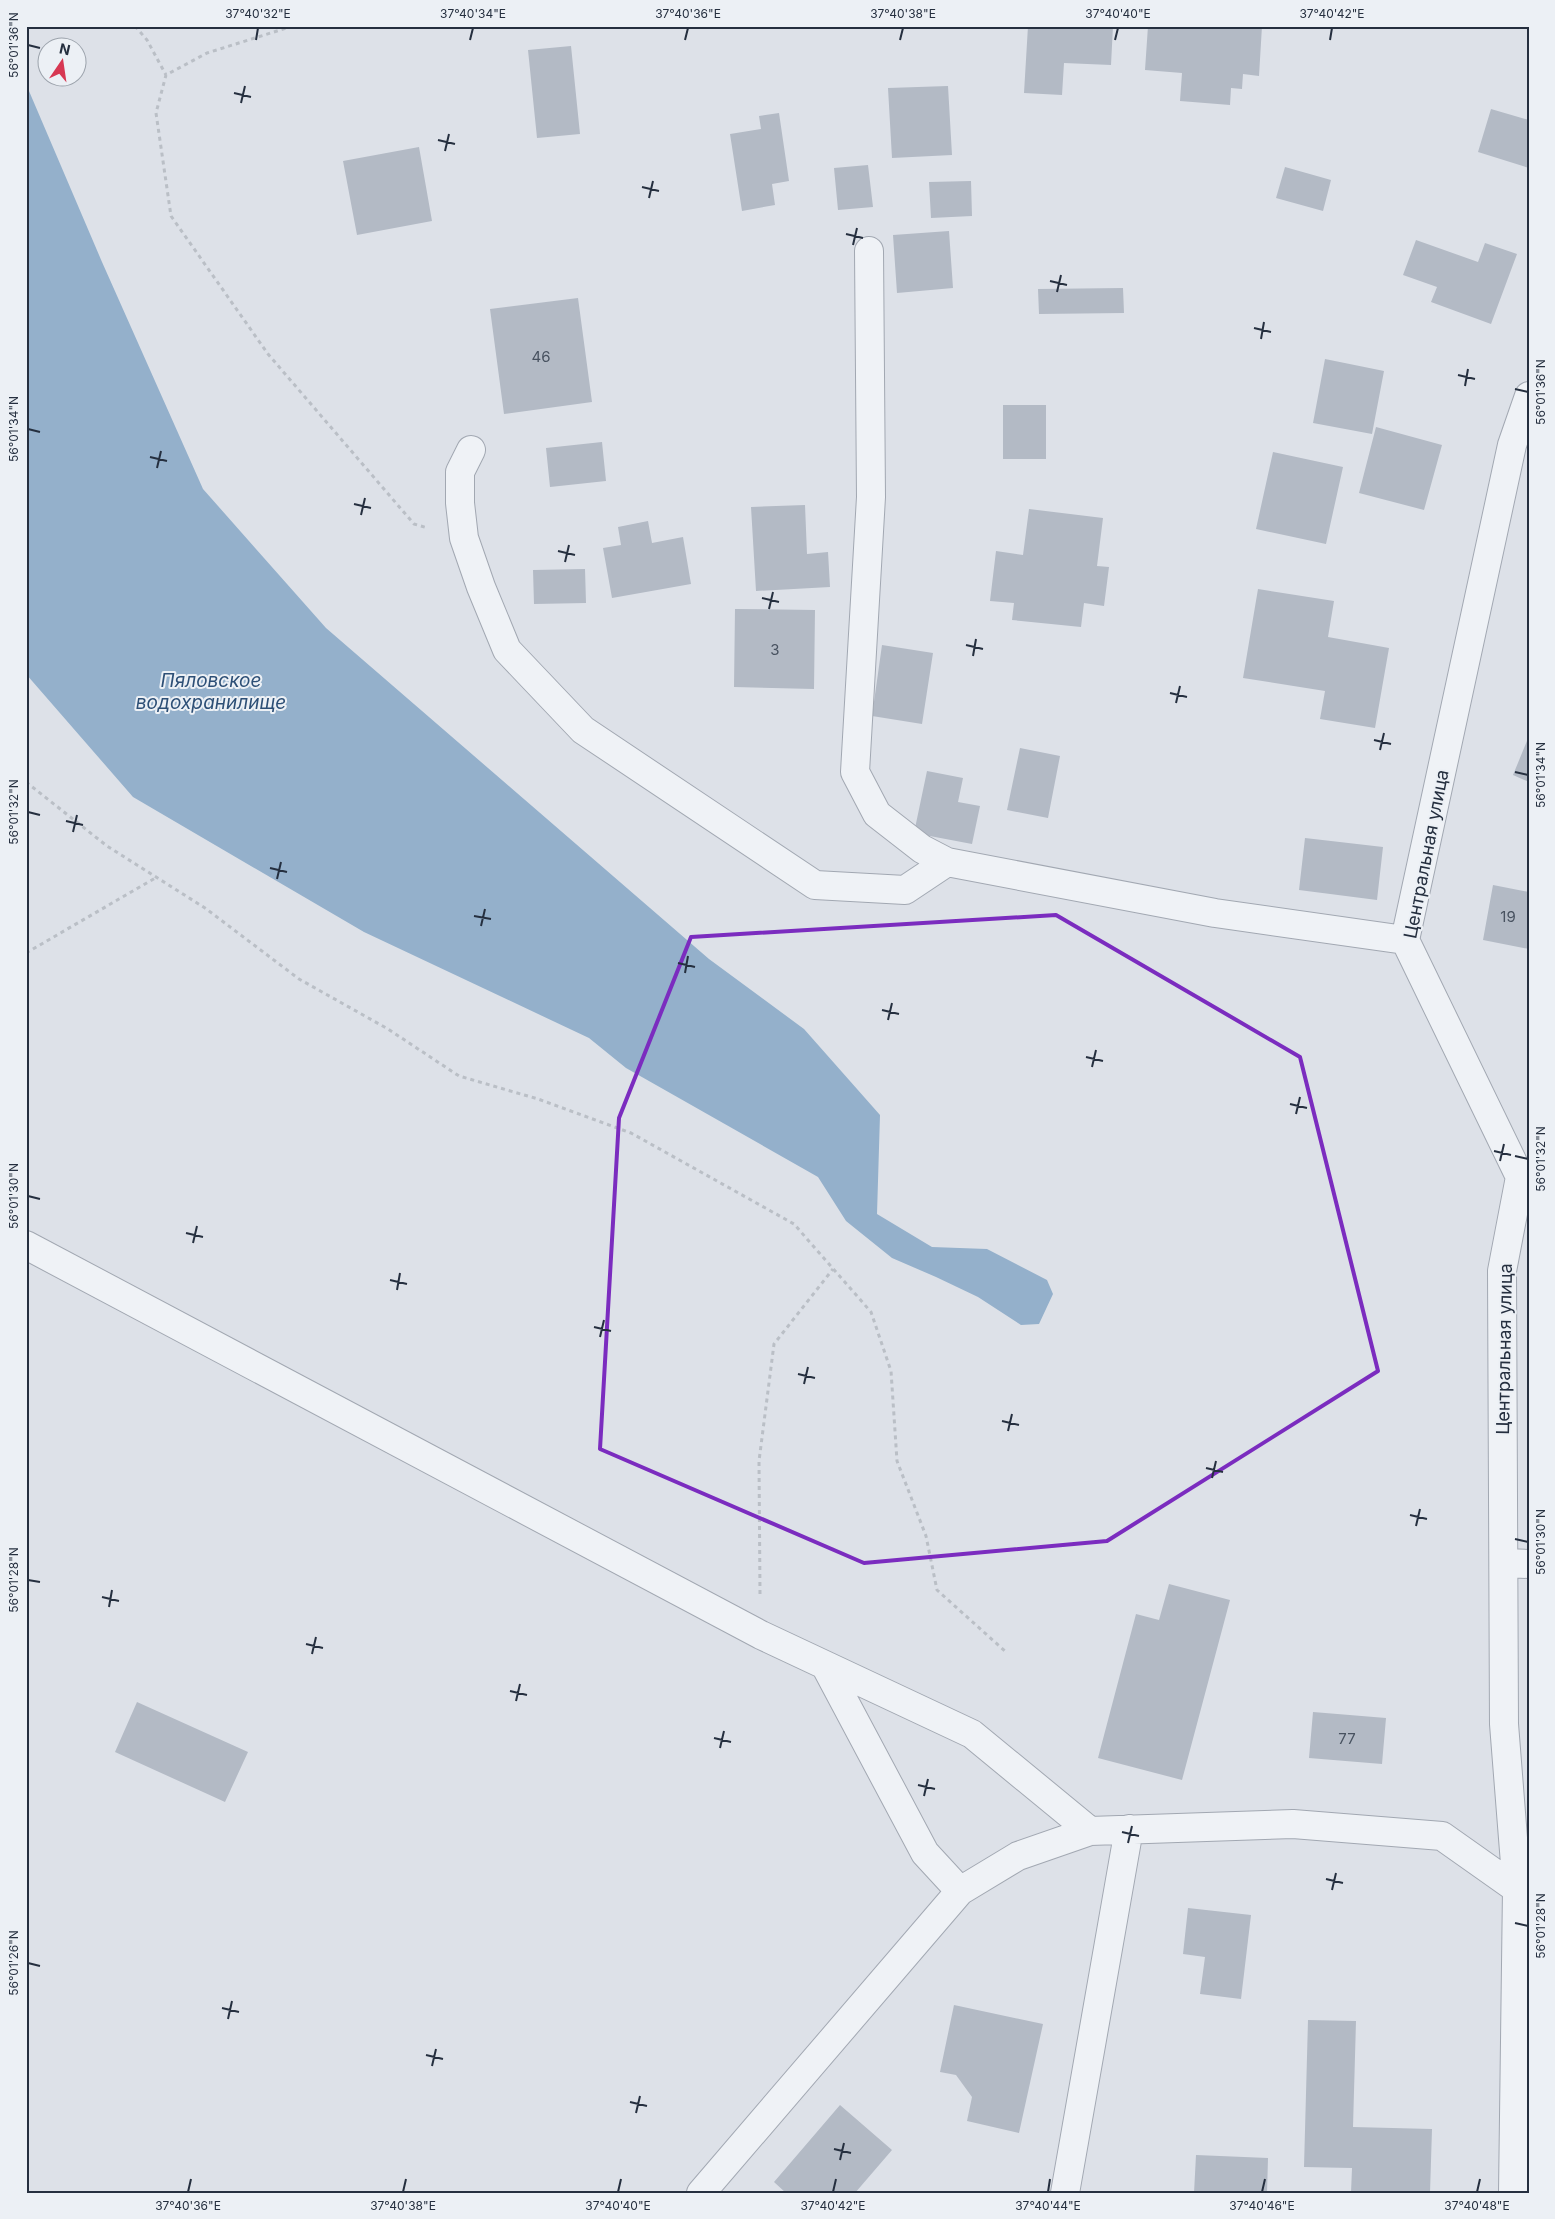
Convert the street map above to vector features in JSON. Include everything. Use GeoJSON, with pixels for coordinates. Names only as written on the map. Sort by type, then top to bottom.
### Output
{"type":"FeatureCollection","features":[{"type":"Feature","properties":{"kind":"street"},"geometry":{"type":"LineString","coordinates":[[869,251],[871,497],[855,772],[877,814],[922,849],[948,862],[1215,913],[1405,940]]}},
{"type":"Feature","properties":{"kind":"street","name":"Центральная улица"},"geometry":{"type":"LineString","coordinates":[[1513,2193],[1523,1889],[1504,1724],[1516,1563],[1502,1271],[1524,1174],[1405,940],[1512,445],[1529,396]]}},
{"type":"Feature","properties":{"kind":"street"},"geometry":{"type":"LineString","coordinates":[[471,450],[460,472],[460,503],[464,538],[507,650],[582,730],[815,885],[905,890],[948,862]]}},
{"type":"Feature","properties":{"kind":"street"},"geometry":{"type":"LineString","coordinates":[[26,1245],[761,1635],[972,1734],[1090,1831]]}},
{"type":"Feature","properties":{"kind":"street"},"geometry":{"type":"LineString","coordinates":[[826,1667],[926,1854],[960,1891]]}},
{"type":"Feature","properties":{"kind":"street"},"geometry":{"type":"LineString","coordinates":[[701,2193],[960,1891],[1018,1856],[1090,1831],[1293,1824],[1442,1836],[1523,1889]]}},
{"type":"Feature","properties":{"kind":"street"},"geometry":{"type":"LineString","coordinates":[[1065,2193],[1129,1829]]}},
{"type":"Feature","properties":{"kind":"path"},"geometry":{"type":"LineString","coordinates":[[135,26],[147,40],[166,76],[156,113],[171,216],[268,354],[414,524],[464,538]]}},
{"type":"Feature","properties":{"kind":"path"},"geometry":{"type":"LineString","coordinates":[[166,76],[207,53],[293,26]]}},
{"type":"Feature","properties":{"kind":"path"},"geometry":{"type":"LineString","coordinates":[[26,782],[107,846],[205,908],[299,979],[388,1029],[459,1076],[538,1099],[631,1133],[794,1224],[871,1312],[891,1371],[897,1461],[926,1536],[936,1590],[1006,1652]]}},
{"type":"Feature","properties":{"kind":"path"},"geometry":{"type":"LineString","coordinates":[[26,953],[157,877]]}},
{"type":"Feature","properties":{"kind":"path"},"geometry":{"type":"LineString","coordinates":[[761,1635],[759,1461],[774,1344],[833,1270]]}},
{"type":"Feature","properties":{"kind":"highlighted area"},"geometry":{"type":"Polygon","coordinates":[[[1056,915],[1300,1057],[1378,1371],[1107,1541],[864,1563],[600,1449],[619,1118],[691,937],[1056,915]]]}},
{"type":"Feature","properties":{"kind":"water","name":"Пяловское водохранилище"},"geometry":{"type":"Polygon","coordinates":[[[26,84],[102,262],[203,489],[326,628],[709,959],[804,1029],[880,1115],[877,1214],[932,1247],[987,1249],[1047,1280],[1053,1294],[1039,1324],[1021,1325],[978,1297],[892,1258],[846,1221],[818,1177],[626,1068],[589,1038],[364,932],[133,797],[26,674],[26,84]]]}},
{"type":"Feature","properties":{"kind":"building"},"geometry":{"type":"Polygon","coordinates":[[[1028,26],[1113,26],[1111,65],[1064,63],[1062,95],[1024,93],[1028,26]]]}},
{"type":"Feature","properties":{"kind":"building"},"geometry":{"type":"Polygon","coordinates":[[[1148,26],[1262,26],[1259,76],[1243,74],[1242,89],[1231,88],[1230,105],[1180,101],[1182,73],[1145,70],[1148,26]]]}},
{"type":"Feature","properties":{"kind":"building"},"geometry":{"type":"Polygon","coordinates":[[[571,46],[580,134],[537,138],[528,50],[571,46]]]}},
{"type":"Feature","properties":{"kind":"building"},"geometry":{"type":"Polygon","coordinates":[[[948,86],[952,155],[892,158],[888,88],[948,86]]]}},
{"type":"Feature","properties":{"kind":"building"},"geometry":{"type":"Polygon","coordinates":[[[1491,109],[1529,120],[1529,168],[1478,152],[1491,109]]]}},
{"type":"Feature","properties":{"kind":"building"},"geometry":{"type":"Polygon","coordinates":[[[779,113],[789,181],[772,184],[775,205],[742,211],[730,134],[761,129],[759,116],[779,113]]]}},
{"type":"Feature","properties":{"kind":"building"},"geometry":{"type":"Polygon","coordinates":[[[419,147],[432,221],[357,235],[343,161],[419,147]]]}},
{"type":"Feature","properties":{"kind":"building"},"geometry":{"type":"Polygon","coordinates":[[[868,165],[873,207],[838,210],[834,168],[868,165]]]}},
{"type":"Feature","properties":{"kind":"building"},"geometry":{"type":"Polygon","coordinates":[[[1285,167],[1331,180],[1323,211],[1276,198],[1285,167]]]}},
{"type":"Feature","properties":{"kind":"building"},"geometry":{"type":"Polygon","coordinates":[[[971,181],[972,216],[931,218],[929,182],[971,181]]]}},
{"type":"Feature","properties":{"kind":"building"},"geometry":{"type":"Polygon","coordinates":[[[949,231],[953,288],[897,293],[893,235],[949,231]]]}},
{"type":"Feature","properties":{"kind":"building"},"geometry":{"type":"Polygon","coordinates":[[[1416,240],[1478,262],[1485,243],[1517,254],[1491,324],[1431,302],[1437,287],[1403,275],[1416,240]]]}},
{"type":"Feature","properties":{"kind":"building"},"geometry":{"type":"Polygon","coordinates":[[[1123,288],[1124,313],[1039,314],[1038,289],[1123,288]]]}},
{"type":"Feature","properties":{"kind":"building"},"geometry":{"type":"Polygon","coordinates":[[[578,298],[592,402],[504,414],[490,309],[578,298]]]}},
{"type":"Feature","properties":{"kind":"building"},"geometry":{"type":"Polygon","coordinates":[[[1325,359],[1384,371],[1372,434],[1313,423],[1325,359]]]}},
{"type":"Feature","properties":{"kind":"building"},"geometry":{"type":"Polygon","coordinates":[[[1003,405],[1046,405],[1046,459],[1003,459],[1003,405]]]}},
{"type":"Feature","properties":{"kind":"building"},"geometry":{"type":"Polygon","coordinates":[[[1376,427],[1442,445],[1424,510],[1359,493],[1376,427]]]}},
{"type":"Feature","properties":{"kind":"building"},"geometry":{"type":"Polygon","coordinates":[[[602,442],[606,481],[550,487],[546,448],[602,442]]]}},
{"type":"Feature","properties":{"kind":"building"},"geometry":{"type":"Polygon","coordinates":[[[1273,452],[1343,467],[1326,544],[1256,529],[1273,452]]]}},
{"type":"Feature","properties":{"kind":"building"},"geometry":{"type":"Polygon","coordinates":[[[805,505],[807,554],[828,552],[830,587],[756,591],[751,507],[805,505]]]}},
{"type":"Feature","properties":{"kind":"building"},"geometry":{"type":"Polygon","coordinates":[[[1029,509],[1103,518],[1097,566],[1109,567],[1104,606],[1084,603],[1081,627],[1012,620],[1014,603],[990,601],[996,551],[1023,555],[1029,509]]]}},
{"type":"Feature","properties":{"kind":"building"},"geometry":{"type":"Polygon","coordinates":[[[648,521],[652,543],[683,537],[691,584],[612,598],[603,548],[621,545],[618,527],[648,521]]]}},
{"type":"Feature","properties":{"kind":"building"},"geometry":{"type":"Polygon","coordinates":[[[585,569],[586,603],[534,604],[533,570],[585,569]]]}},
{"type":"Feature","properties":{"kind":"building"},"geometry":{"type":"Polygon","coordinates":[[[1258,589],[1334,601],[1328,637],[1389,648],[1375,728],[1320,719],[1325,691],[1243,678],[1258,589]]]}},
{"type":"Feature","properties":{"kind":"building"},"geometry":{"type":"Polygon","coordinates":[[[735,609],[815,610],[814,689],[734,687],[735,609]]]}},
{"type":"Feature","properties":{"kind":"building"},"geometry":{"type":"Polygon","coordinates":[[[882,645],[933,653],[922,724],[872,716],[882,645]]]}},
{"type":"Feature","properties":{"kind":"building"},"geometry":{"type":"Polygon","coordinates":[[[1529,736],[1529,782],[1513,775],[1529,736]]]}},
{"type":"Feature","properties":{"kind":"building"},"geometry":{"type":"Polygon","coordinates":[[[1020,748],[1060,756],[1048,818],[1007,810],[1020,748]]]}},
{"type":"Feature","properties":{"kind":"building"},"geometry":{"type":"Polygon","coordinates":[[[927,771],[963,778],[958,802],[980,806],[972,844],[914,833],[927,771]]]}},
{"type":"Feature","properties":{"kind":"building"},"geometry":{"type":"Polygon","coordinates":[[[1305,838],[1383,847],[1377,900],[1299,890],[1305,838]]]}},
{"type":"Feature","properties":{"kind":"building"},"geometry":{"type":"Polygon","coordinates":[[[1493,885],[1529,892],[1529,949],[1483,940],[1493,885]]]}},
{"type":"Feature","properties":{"kind":"building"},"geometry":{"type":"Polygon","coordinates":[[[1169,1584],[1230,1600],[1182,1780],[1098,1758],[1136,1614],[1159,1620],[1169,1584]]]}},
{"type":"Feature","properties":{"kind":"building"},"geometry":{"type":"Polygon","coordinates":[[[137,1702],[248,1752],[225,1802],[115,1752],[137,1702]]]}},
{"type":"Feature","properties":{"kind":"building"},"geometry":{"type":"Polygon","coordinates":[[[1313,1712],[1386,1718],[1382,1764],[1309,1758],[1313,1712]]]}},
{"type":"Feature","properties":{"kind":"building"},"geometry":{"type":"Polygon","coordinates":[[[1188,1908],[1251,1915],[1241,1999],[1200,1994],[1205,1957],[1183,1954],[1188,1908]]]}},
{"type":"Feature","properties":{"kind":"building"},"geometry":{"type":"Polygon","coordinates":[[[954,2005],[1043,2024],[1019,2133],[967,2121],[972,2097],[956,2075],[940,2072],[954,2005]]]}},
{"type":"Feature","properties":{"kind":"building"},"geometry":{"type":"Polygon","coordinates":[[[1308,2020],[1356,2021],[1353,2127],[1432,2129],[1430,2193],[1351,2193],[1352,2168],[1304,2167],[1308,2020]]]}},
{"type":"Feature","properties":{"kind":"building"},"geometry":{"type":"Polygon","coordinates":[[[840,2105],[892,2150],[855,2193],[786,2193],[774,2182],[840,2105]]]}},
{"type":"Feature","properties":{"kind":"building"},"geometry":{"type":"Polygon","coordinates":[[[1196,2155],[1268,2158],[1267,2193],[1194,2193],[1196,2155]]]}}]}
